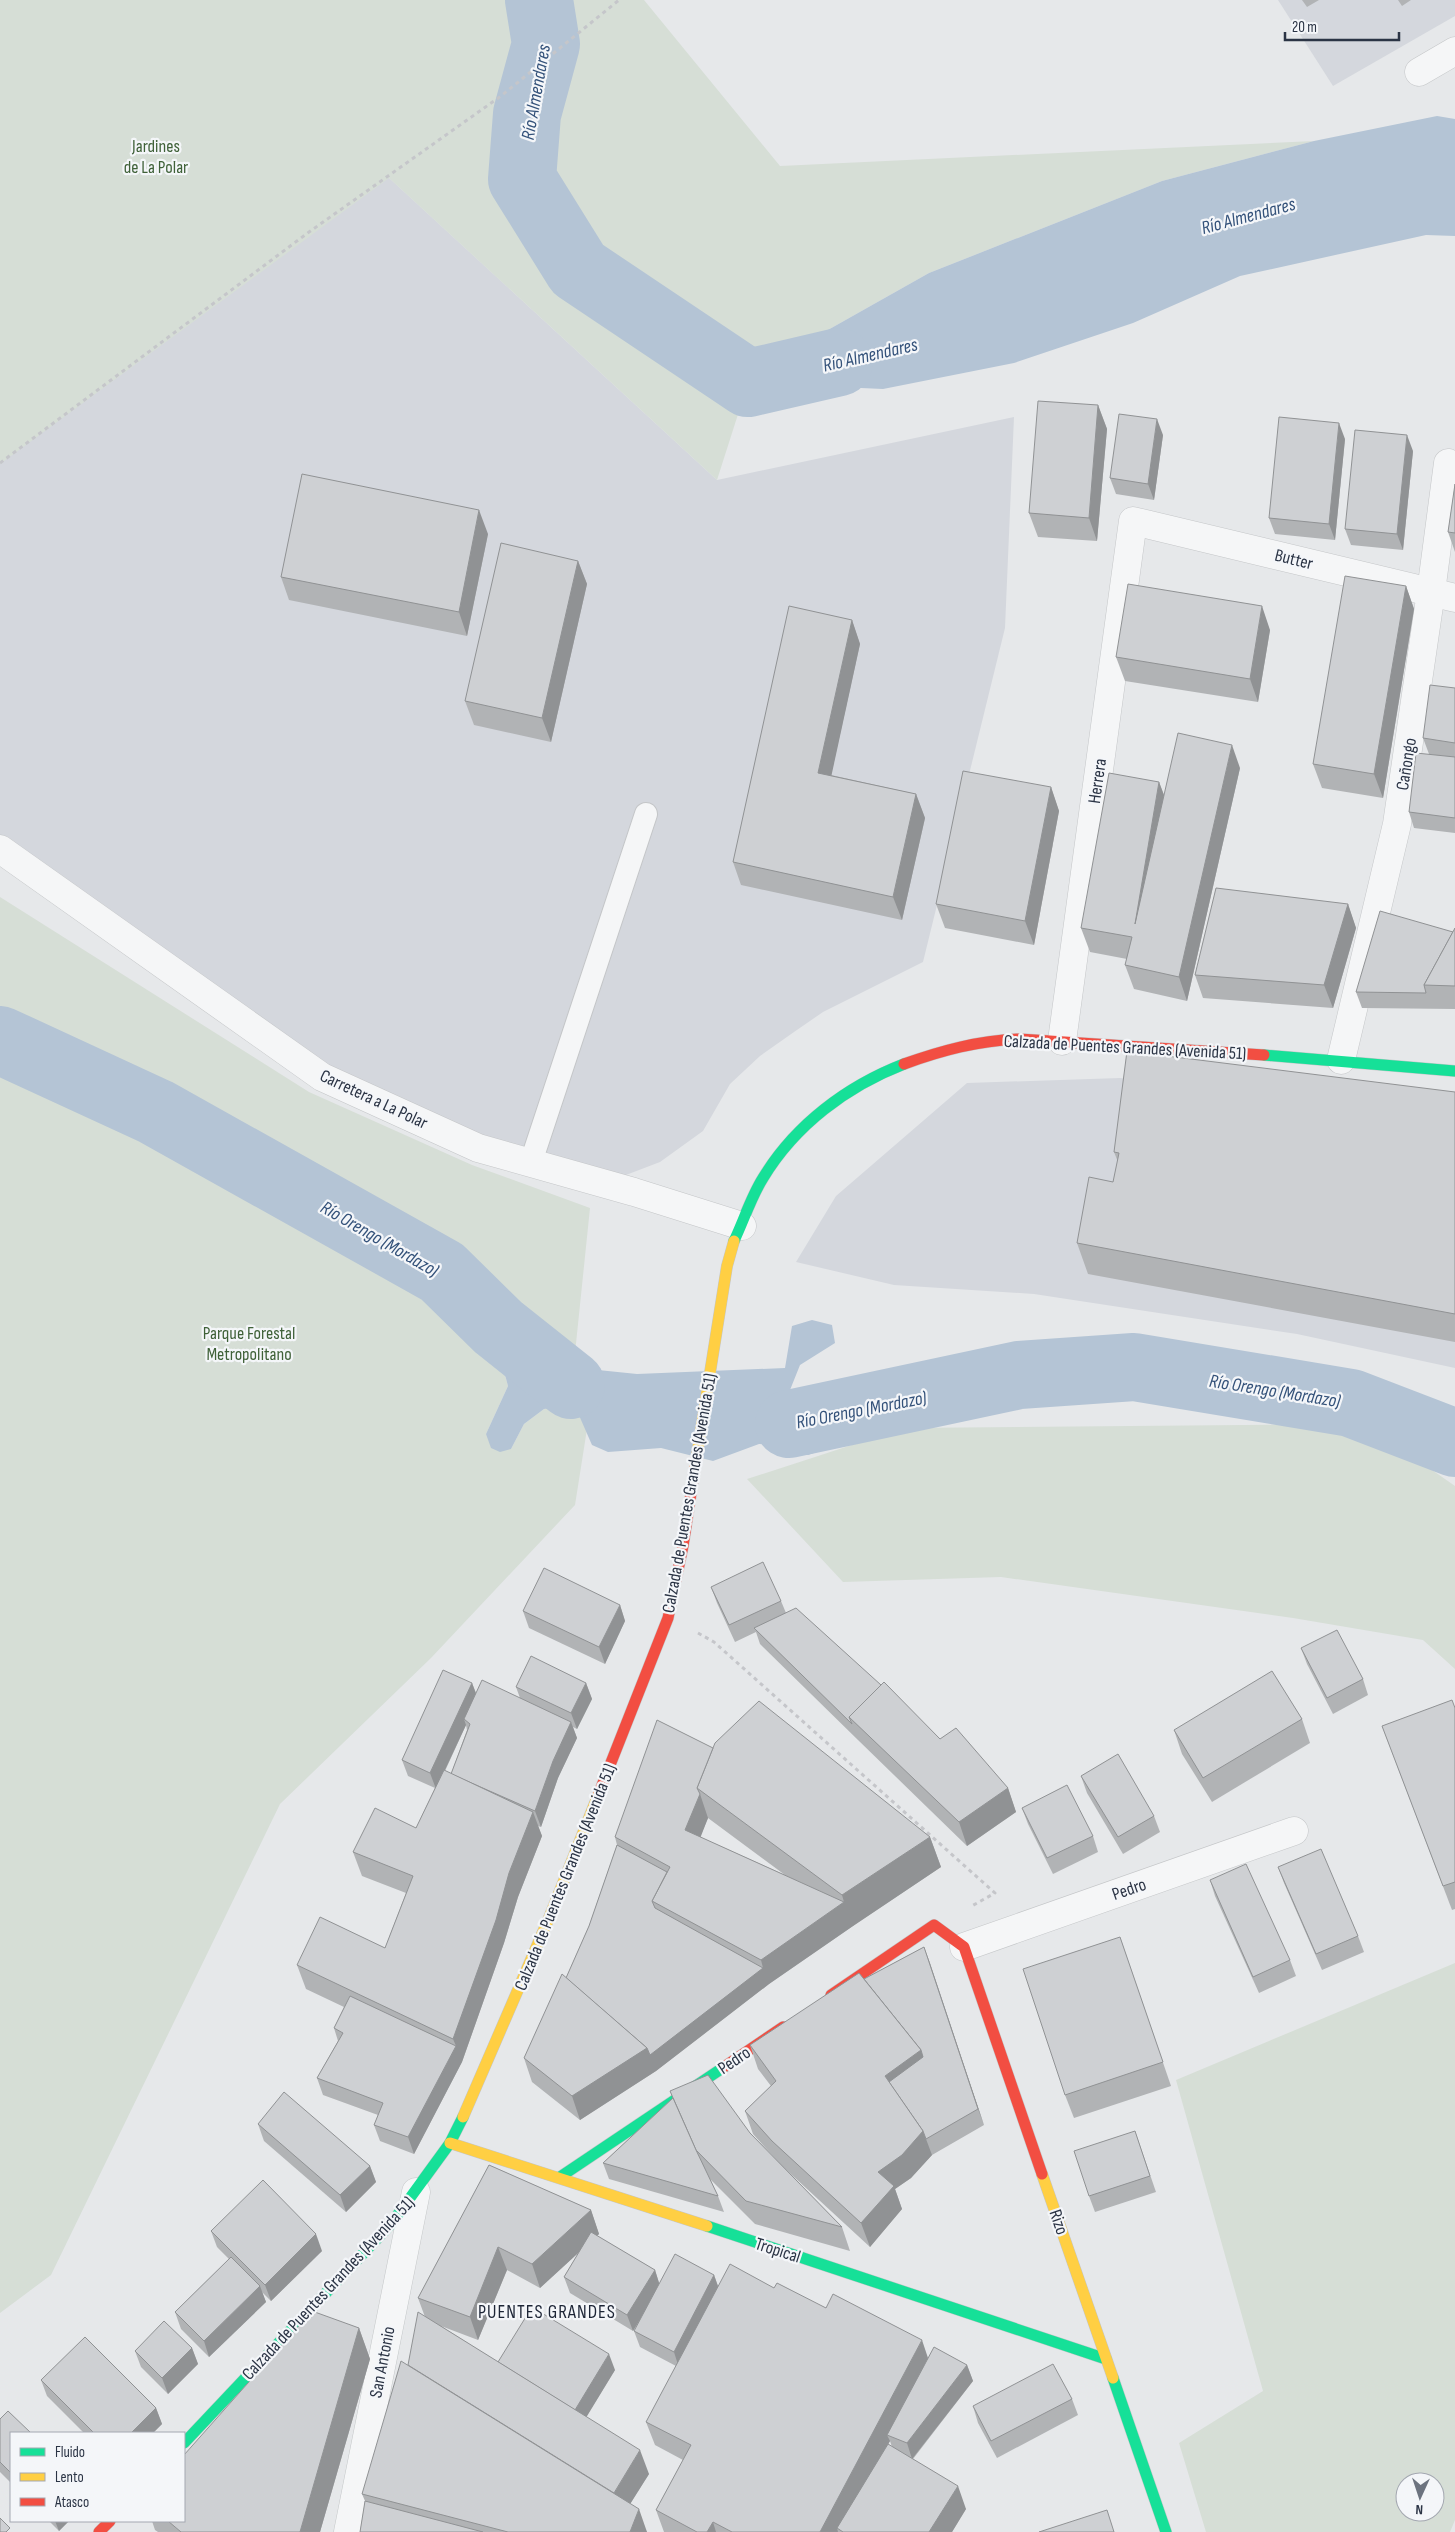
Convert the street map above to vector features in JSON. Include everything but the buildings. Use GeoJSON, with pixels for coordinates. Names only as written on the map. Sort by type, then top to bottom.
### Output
{"type":"FeatureCollection","features":[{"type":"Feature","properties":{"kind":"main road","name":"Calzada de Puentes Grandes (Avenida 51)"},"geometry":{"type":"LineString","coordinates":[[185,2442],[391,2224],[450,2143],[475,2092],[549,1918],[668,1618],[683,1546],[727,1266],[732,1245],[763,1178],[793,1138],[823,1109],[856,1086],[901,1065],[934,1053],[982,1041],[1019,1039],[1062,1040],[1341,1060],[1455,1071]]}},
{"type":"Feature","properties":{"kind":"main road"},"geometry":{"type":"LineString","coordinates":[[820,2002],[934,1926],[964,1946]]}},
{"type":"Feature","properties":{"kind":"main road","name":"Rizo"},"geometry":{"type":"LineString","coordinates":[[964,1946],[1166,2532]]}},
{"type":"Feature","properties":{"kind":"main road","name":"Pedro"},"geometry":{"type":"LineString","coordinates":[[560,2177],[796,2018]]}},
{"type":"Feature","properties":{"kind":"main road","name":"Tropical"},"geometry":{"type":"LineString","coordinates":[[450,2143],[560,2177],[1106,2359]]}},
{"type":"Feature","properties":{"kind":"main road"},"geometry":{"type":"LineString","coordinates":[[99,2532],[109,2522]]}},
{"type":"Feature","properties":{"kind":"street"},"geometry":{"type":"LineString","coordinates":[[1419,72],[1455,51]]}},
{"type":"Feature","properties":{"kind":"street","name":"Cañongo"},"geometry":{"type":"LineString","coordinates":[[1341,1060],[1397,824],[1443,595],[1448,463]]}},
{"type":"Feature","properties":{"kind":"street","name":"Butter"},"geometry":{"type":"LineString","coordinates":[[1133,521],[1443,595]]}},
{"type":"Feature","properties":{"kind":"street","name":"Herrera"},"geometry":{"type":"LineString","coordinates":[[1062,1040],[1133,521]]}},
{"type":"Feature","properties":{"kind":"street","name":"Carretera a La Polar"},"geometry":{"type":"LineString","coordinates":[[0,849],[322,1077],[478,1148],[634,1192],[742,1226]]}},
{"type":"Feature","properties":{"kind":"street","name":"Pedro"},"geometry":{"type":"LineString","coordinates":[[964,1946],[1294,1831]]}},
{"type":"Feature","properties":{"kind":"street","name":"San Antonio"},"geometry":{"type":"LineString","coordinates":[[348,2532],[416,2192]]}},
{"type":"Feature","properties":{"kind":"lane"},"geometry":{"type":"LineString","coordinates":[[531,1162],[646,814]]}},
{"type":"Feature","properties":{"kind":"path"},"geometry":{"type":"LineString","coordinates":[[0,463],[309,232],[501,96],[619,0]]}},
{"type":"Feature","properties":{"kind":"path"},"geometry":{"type":"LineString","coordinates":[[668,1618],[714,1642],[995,1894],[934,1926]]}},
{"type":"Feature","properties":{"kind":"shaded area"},"geometry":{"type":"Polygon","coordinates":[[[1278,0],[1455,0],[1455,16],[1333,86],[1278,0]]]}},
{"type":"Feature","properties":{"kind":"shaded area"},"geometry":{"type":"Polygon","coordinates":[[[387,176],[717,480],[1014,417],[1005,628],[923,962],[823,1012],[794,1032],[760,1056],[730,1084],[703,1131],[660,1162],[605,1183],[322,1077],[0,849],[0,463],[387,176]]]}},
{"type":"Feature","properties":{"kind":"shaded area"},"geometry":{"type":"Polygon","coordinates":[[[1120,1078],[1455,1119],[1455,1368],[1297,1334],[1034,1294],[894,1285],[796,1262],[836,1196],[967,1083],[1120,1078]]]}},
{"type":"Feature","properties":{"kind":"green space","name":"Jardines de La Polar"},"geometry":{"type":"Polygon","coordinates":[[[0,0],[644,0],[780,166],[1314,141],[1162,181],[929,273],[803,344],[748,383],[717,480],[389,178],[0,464],[0,0]]]}},
{"type":"Feature","properties":{"kind":"green space","name":"Parque Forestal Metropolitano"},"geometry":{"type":"Polygon","coordinates":[[[0,897],[309,1092],[472,1165],[590,1208],[574,1363],[547,1352],[500,1356],[508,1386],[486,1434],[511,1449],[524,1424],[544,1409],[566,1406],[578,1413],[587,1429],[575,1505],[431,1658],[280,1804],[51,2275],[0,2313],[0,897]]]}},
{"type":"Feature","properties":{"kind":"green space"},"geometry":{"type":"Polygon","coordinates":[[[1366,1424],[1455,1486],[1455,1669],[1423,1640],[1293,1618],[1001,1577],[843,1582],[747,1479],[904,1428],[1366,1424]]]}},
{"type":"Feature","properties":{"kind":"green space"},"geometry":{"type":"Polygon","coordinates":[[[1455,1963],[1455,2520],[1450,2532],[1206,2532],[1179,2443],[1263,2391],[1176,2080],[1455,1963]]]}},
{"type":"Feature","properties":{"kind":"water"},"geometry":{"type":"Polygon","coordinates":[[[1437,116],[1455,119],[1455,236],[1426,235],[1240,276],[1133,323],[1014,363],[883,389],[748,383],[803,344],[929,273],[1162,181],[1314,141],[1437,116]]]}},
{"type":"Feature","properties":{"kind":"water"},"geometry":{"type":"Polygon","coordinates":[[[812,1320],[832,1325],[835,1343],[800,1365],[790,1390],[795,1398],[813,1392],[822,1397],[843,1400],[871,1384],[881,1406],[885,1429],[808,1455],[773,1445],[759,1444],[713,1461],[661,1448],[608,1452],[592,1445],[578,1413],[566,1406],[544,1409],[524,1424],[511,1449],[500,1452],[491,1448],[486,1434],[508,1386],[500,1356],[498,1327],[547,1352],[598,1370],[637,1374],[785,1368],[792,1326],[812,1320]]]}},
{"type":"Feature","properties":{"kind":"waterway","name":"Río Almendares"},"geometry":{"type":"LineString","coordinates":[[539,0],[546,44],[527,114],[522,179],[578,269],[748,383],[839,362]]}},
{"type":"Feature","properties":{"kind":"waterway","name":"Río Orengo (Mordazo)"},"geometry":{"type":"LineString","coordinates":[[0,1040],[156,1112],[442,1272],[498,1327],[571,1385]]}},
{"type":"Feature","properties":{"kind":"waterway","name":"Río Orengo (Mordazo)"},"geometry":{"type":"LineString","coordinates":[[789,1424],[1019,1375],[1134,1367],[1351,1403],[1455,1443]]}},
{"type":"Feature","properties":{"kind":"traffic: fast"},"geometry":{"type":"LineString","coordinates":[[1264,1055],[1455,1071]]}},
{"type":"Feature","properties":{"kind":"traffic: fast"},"geometry":{"type":"LineString","coordinates":[[734,1241],[763,1178],[776,1159],[807,1124],[824,1109],[862,1084],[904,1064]]}},
{"type":"Feature","properties":{"kind":"traffic: fast"},"geometry":{"type":"LineString","coordinates":[[560,2177],[724,2067]]}},
{"type":"Feature","properties":{"kind":"traffic: fast"},"geometry":{"type":"LineString","coordinates":[[185,2442],[391,2224],[450,2143],[463,2117]]}},
{"type":"Feature","properties":{"kind":"traffic: fast"},"geometry":{"type":"LineString","coordinates":[[707,2226],[1106,2359]]}},
{"type":"Feature","properties":{"kind":"traffic: fast"},"geometry":{"type":"LineString","coordinates":[[1113,2378],[1166,2532]]}},
{"type":"Feature","properties":{"kind":"traffic: slow"},"geometry":{"type":"LineString","coordinates":[[695,1467],[727,1266],[734,1241]]}},
{"type":"Feature","properties":{"kind":"traffic: slow"},"geometry":{"type":"LineString","coordinates":[[463,2117],[549,1918],[599,1793]]}},
{"type":"Feature","properties":{"kind":"traffic: slow"},"geometry":{"type":"LineString","coordinates":[[450,2143],[707,2226]]}},
{"type":"Feature","properties":{"kind":"traffic: slow"},"geometry":{"type":"LineString","coordinates":[[1042,2174],[1113,2378]]}},
{"type":"Feature","properties":{"kind":"traffic: jam"},"geometry":{"type":"LineString","coordinates":[[904,1064],[960,1047],[1019,1039],[1264,1055]]}},
{"type":"Feature","properties":{"kind":"traffic: jam"},"geometry":{"type":"LineString","coordinates":[[599,1793],[668,1618],[683,1546],[695,1467]]}},
{"type":"Feature","properties":{"kind":"traffic: jam"},"geometry":{"type":"LineString","coordinates":[[831,1995],[934,1925],[964,1947],[1042,2174]]}},
{"type":"Feature","properties":{"kind":"traffic: jam"},"geometry":{"type":"LineString","coordinates":[[724,2067],[783,2027]]}},
{"type":"Feature","properties":{"kind":"traffic: jam"},"geometry":{"type":"LineString","coordinates":[[99,2532],[109,2522]]}},
{"type":"Feature","properties":{"kind":"district","name":"PUENTES GRANDES"},"geometry":{"type":"Point","coordinates":[547,2311]}}]}
